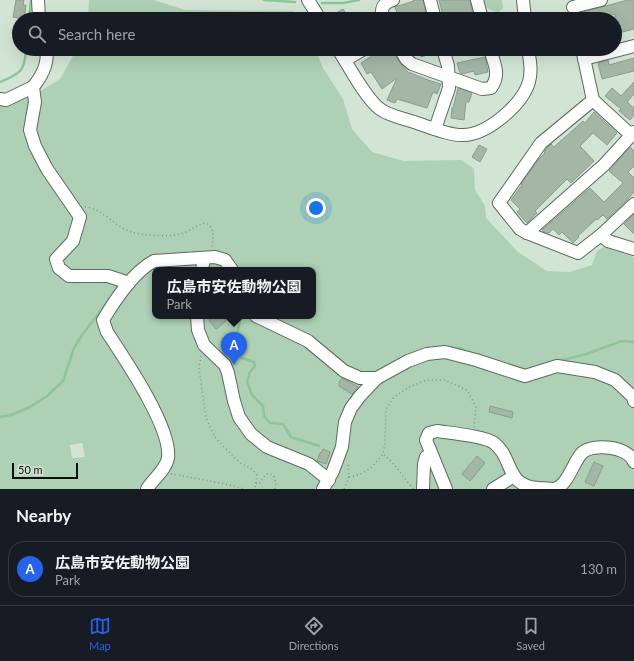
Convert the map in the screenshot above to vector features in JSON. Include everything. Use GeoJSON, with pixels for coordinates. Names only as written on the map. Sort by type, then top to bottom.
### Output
{"type":"FeatureCollection","features":[{"type":"Feature","properties":{"kind":"street"},"geometry":{"type":"LineString","coordinates":[[38,0],[39,12]]}},
{"type":"Feature","properties":{"kind":"street"},"geometry":{"type":"LineString","coordinates":[[308,0],[316,12]]}},
{"type":"Feature","properties":{"kind":"street"},"geometry":{"type":"LineString","coordinates":[[381,12],[383,6],[393,0]]}},
{"type":"Feature","properties":{"kind":"street"},"geometry":{"type":"LineString","coordinates":[[430,0],[433,12]]}},
{"type":"Feature","properties":{"kind":"street"},"geometry":{"type":"LineString","coordinates":[[477,0],[480,12]]}},
{"type":"Feature","properties":{"kind":"street"},"geometry":{"type":"LineString","coordinates":[[523,0],[524,12]]}},
{"type":"Feature","properties":{"kind":"street"},"geometry":{"type":"LineString","coordinates":[[573,9],[601,0]]}},
{"type":"Feature","properties":{"kind":"street"},"geometry":{"type":"LineString","coordinates":[[622,48],[634,46]]}},
{"type":"Feature","properties":{"kind":"street"},"geometry":{"type":"LineString","coordinates":[[0,99],[6,100],[33,87],[40,78],[46,64],[46,56]]}},
{"type":"Feature","properties":{"kind":"street"},"geometry":{"type":"LineString","coordinates":[[342,56],[371,101],[380,109],[435,129],[462,136],[476,134],[487,128],[506,114],[522,96],[529,83],[529,56]]}},
{"type":"Feature","properties":{"kind":"street"},"geometry":{"type":"LineString","coordinates":[[345,60],[352,56]]}},
{"type":"Feature","properties":{"kind":"street"},"geometry":{"type":"LineString","coordinates":[[404,56],[412,64],[482,89],[491,88],[495,82],[497,75],[492,56]]}},
{"type":"Feature","properties":{"kind":"street"},"geometry":{"type":"LineString","coordinates":[[435,129],[449,88],[448,66],[445,56]]}},
{"type":"Feature","properties":{"kind":"street"},"geometry":{"type":"LineString","coordinates":[[527,233],[604,165],[633,133],[593,100],[583,56]]}},
{"type":"Feature","properties":{"kind":"street"},"geometry":{"type":"LineString","coordinates":[[33,87],[35,102],[30,130],[35,146],[57,184],[80,217],[73,241],[56,259],[59,268],[69,276],[108,276],[129,283]]}},
{"type":"Feature","properties":{"kind":"street"},"geometry":{"type":"LineString","coordinates":[[593,100],[541,143],[499,203],[520,229],[578,253],[601,235],[634,204]]}},
{"type":"Feature","properties":{"kind":"street"},"geometry":{"type":"LineString","coordinates":[[601,235],[608,241],[634,249]]}},
{"type":"Feature","properties":{"kind":"street"},"geometry":{"type":"LineString","coordinates":[[147,489],[162,471],[168,460],[168,448],[165,436],[146,396],[106,332],[103,320],[114,302],[129,283],[145,266],[154,261],[203,264],[216,257],[225,260],[230,267]]}},
{"type":"Feature","properties":{"kind":"street"},"geometry":{"type":"LineString","coordinates":[[197,319],[198,330],[204,345],[225,365],[239,417],[251,434],[267,447],[310,464],[326,484],[342,447],[345,422],[351,408],[360,396],[377,378],[408,361],[427,354],[445,352],[476,360],[525,376],[557,366],[595,372],[615,380],[632,397],[634,401]]}},
{"type":"Feature","properties":{"kind":"street"},"geometry":{"type":"LineString","coordinates":[[262,319],[308,341],[344,371],[360,378],[377,378]]}},
{"type":"Feature","properties":{"kind":"street"},"geometry":{"type":"LineString","coordinates":[[446,489],[426,440],[429,433],[437,432],[473,437],[494,443],[503,453],[514,476],[523,484],[534,488],[555,489],[563,484],[583,452],[597,447],[625,451],[633,458],[634,462]]}},
{"type":"Feature","properties":{"kind":"street"},"geometry":{"type":"LineString","coordinates":[[423,489],[424,464],[426,457],[431,454]]}},
{"type":"Feature","properties":{"kind":"street"},"geometry":{"type":"LineString","coordinates":[[493,489],[514,476]]}},
{"type":"Feature","properties":{"kind":"path"},"geometry":{"type":"LineString","coordinates":[[73,205],[92,207],[113,222],[131,232],[158,236],[171,236],[206,223],[212,228],[214,234],[212,246]]}},
{"type":"Feature","properties":{"kind":"path"},"geometry":{"type":"LineString","coordinates":[[204,345],[199,368],[206,418],[215,437],[240,462],[253,470],[257,475],[256,484],[253,489]]}},
{"type":"Feature","properties":{"kind":"path"},"geometry":{"type":"LineString","coordinates":[[349,477],[366,472],[383,454],[385,443],[386,409],[394,396],[409,387],[428,380],[445,380],[467,390],[476,407],[473,437]]}},
{"type":"Feature","properties":{"kind":"path"},"geometry":{"type":"LineString","coordinates":[[342,447],[347,459],[349,477],[344,489]]}},
{"type":"Feature","properties":{"kind":"path"},"geometry":{"type":"LineString","coordinates":[[383,454],[392,462],[413,489]]}},
{"type":"Feature","properties":{"kind":"path"},"geometry":{"type":"LineString","coordinates":[[162,471],[169,474],[221,482],[245,489]]}},
{"type":"Feature","properties":{"kind":"path"},"geometry":{"type":"LineString","coordinates":[[256,484],[259,484],[266,474],[270,474],[274,476],[276,484],[275,489]]}},
{"type":"Feature","properties":{"kind":"green space"},"geometry":{"type":"Polygon","coordinates":[[[89,0],[154,0],[185,10],[295,12],[88,12],[89,0]]]}},
{"type":"Feature","properties":{"kind":"green space"},"geometry":{"type":"Polygon","coordinates":[[[484,0],[502,0],[503,8],[499,12],[487,8],[484,0]]]}},
{"type":"Feature","properties":{"kind":"green space"},"geometry":{"type":"Polygon","coordinates":[[[73,56],[318,56],[323,68],[343,99],[352,129],[372,152],[404,161],[462,160],[474,169],[475,190],[485,206],[486,218],[518,252],[547,271],[570,272],[592,265],[597,251],[604,247],[634,257],[634,489],[0,489],[0,103],[31,97],[60,79],[73,56]],[[82,443],[70,445],[72,458],[85,457],[82,443]]]}},
{"type":"Feature","properties":{"kind":"building"},"geometry":{"type":"Polygon","coordinates":[[[16,0],[24,0],[23,5],[26,5],[25,12],[14,12],[16,0]]]}},
{"type":"Feature","properties":{"kind":"building"},"geometry":{"type":"Polygon","coordinates":[[[413,0],[423,0],[426,12],[397,12],[395,7],[414,1],[413,0]]]}},
{"type":"Feature","properties":{"kind":"building"},"geometry":{"type":"Polygon","coordinates":[[[439,0],[470,0],[473,12],[442,12],[439,0]]]}},
{"type":"Feature","properties":{"kind":"building"},"geometry":{"type":"Polygon","coordinates":[[[628,0],[634,0],[634,29],[622,32],[622,12],[583,12],[628,0]]]}},
{"type":"Feature","properties":{"kind":"building"},"geometry":{"type":"Polygon","coordinates":[[[343,9],[345,12],[338,12],[343,9]]]}},
{"type":"Feature","properties":{"kind":"building"},"geometry":{"type":"Polygon","coordinates":[[[372,56],[396,56],[408,72],[441,84],[437,94],[433,92],[427,108],[397,99],[395,103],[387,100],[397,78],[382,89],[371,72],[367,74],[361,63],[372,56]]]}},
{"type":"Feature","properties":{"kind":"building"},"geometry":{"type":"Polygon","coordinates":[[[485,57],[488,72],[475,75],[474,71],[462,74],[460,73],[457,63],[485,57]]]}},
{"type":"Feature","properties":{"kind":"building"},"geometry":{"type":"Polygon","coordinates":[[[634,58],[634,71],[602,79],[598,63],[608,60],[609,65],[634,58]]]}},
{"type":"Feature","properties":{"kind":"building"},"geometry":{"type":"Polygon","coordinates":[[[634,82],[634,94],[627,102],[634,108],[634,115],[630,120],[619,111],[621,109],[605,96],[612,88],[621,96],[634,82]]]}},
{"type":"Feature","properties":{"kind":"building"},"geometry":{"type":"Polygon","coordinates":[[[458,88],[472,93],[469,102],[466,102],[464,120],[451,118],[452,108],[458,88]]]}},
{"type":"Feature","properties":{"kind":"building"},"geometry":{"type":"Polygon","coordinates":[[[594,112],[617,133],[607,145],[593,133],[580,146],[594,161],[571,183],[567,179],[535,211],[537,213],[527,223],[517,212],[520,209],[511,200],[539,159],[545,153],[545,150],[551,144],[554,147],[583,121],[585,123],[594,112]]]}},
{"type":"Feature","properties":{"kind":"building"},"geometry":{"type":"Polygon","coordinates":[[[479,145],[487,149],[480,162],[472,157],[479,145]]]}},
{"type":"Feature","properties":{"kind":"building"},"geometry":{"type":"Polygon","coordinates":[[[630,147],[634,151],[634,166],[628,172],[634,178],[634,192],[607,219],[603,215],[597,220],[596,219],[578,236],[579,237],[573,243],[562,232],[559,235],[553,229],[549,233],[542,230],[590,188],[604,202],[623,183],[609,171],[630,147]]]}},
{"type":"Feature","properties":{"kind":"building"},"geometry":{"type":"Polygon","coordinates":[[[634,214],[634,234],[624,224],[634,214]]]}},
{"type":"Feature","properties":{"kind":"building"},"geometry":{"type":"Polygon","coordinates":[[[224,319],[226,321],[216,329],[209,320],[224,319]]]}},
{"type":"Feature","properties":{"kind":"building"},"geometry":{"type":"Polygon","coordinates":[[[342,378],[358,387],[352,394],[339,386],[342,378]]]}},
{"type":"Feature","properties":{"kind":"building"},"geometry":{"type":"Polygon","coordinates":[[[490,406],[513,412],[512,418],[489,412],[490,406]]]}},
{"type":"Feature","properties":{"kind":"building"},"geometry":{"type":"Polygon","coordinates":[[[323,449],[330,452],[326,464],[317,461],[323,449]]]}},
{"type":"Feature","properties":{"kind":"building"},"geometry":{"type":"Polygon","coordinates":[[[477,456],[485,463],[470,481],[462,474],[477,456]]]}},
{"type":"Feature","properties":{"kind":"building"},"geometry":{"type":"Polygon","coordinates":[[[594,462],[603,466],[594,486],[585,482],[594,462]]]}},
{"type":"Feature","properties":{"kind":"waterway"},"geometry":{"type":"LineString","coordinates":[[30,12],[31,0]]}},
{"type":"Feature","properties":{"kind":"waterway"},"geometry":{"type":"LineString","coordinates":[[264,0],[295,2]]}},
{"type":"Feature","properties":{"kind":"waterway"},"geometry":{"type":"LineString","coordinates":[[322,3],[343,3],[359,0]]}},
{"type":"Feature","properties":{"kind":"waterway"},"geometry":{"type":"LineString","coordinates":[[0,82],[12,77],[20,71],[23,67],[25,56]]}},
{"type":"Feature","properties":{"kind":"waterway"},"geometry":{"type":"LineString","coordinates":[[134,269],[147,258],[151,257]]}},
{"type":"Feature","properties":{"kind":"waterway"},"geometry":{"type":"LineString","coordinates":[[0,417],[11,415],[30,407],[47,396],[63,381],[74,348],[106,304]]}},
{"type":"Feature","properties":{"kind":"waterway"},"geometry":{"type":"LineString","coordinates":[[241,319],[236,339],[241,347],[239,354],[241,358],[254,362],[255,366],[250,372],[247,382],[252,395],[263,406],[264,416],[270,423],[283,424],[291,437],[319,446]]}},
{"type":"Feature","properties":{"kind":"waterway"},"geometry":{"type":"LineString","coordinates":[[559,361],[586,354],[622,341],[634,342]]}},
{"type":"Feature","properties":{"kind":"waterway"},"geometry":{"type":"LineString","coordinates":[[450,348],[459,348],[474,354]]}},
{"type":"Feature","properties":{"kind":"waterway"},"geometry":{"type":"LineString","coordinates":[[413,353],[425,349]]}},
{"type":"Feature","properties":{"kind":"place","name":"広島市安佐動物公園"},"geometry":{"type":"Point","coordinates":[234,365]}}]}
